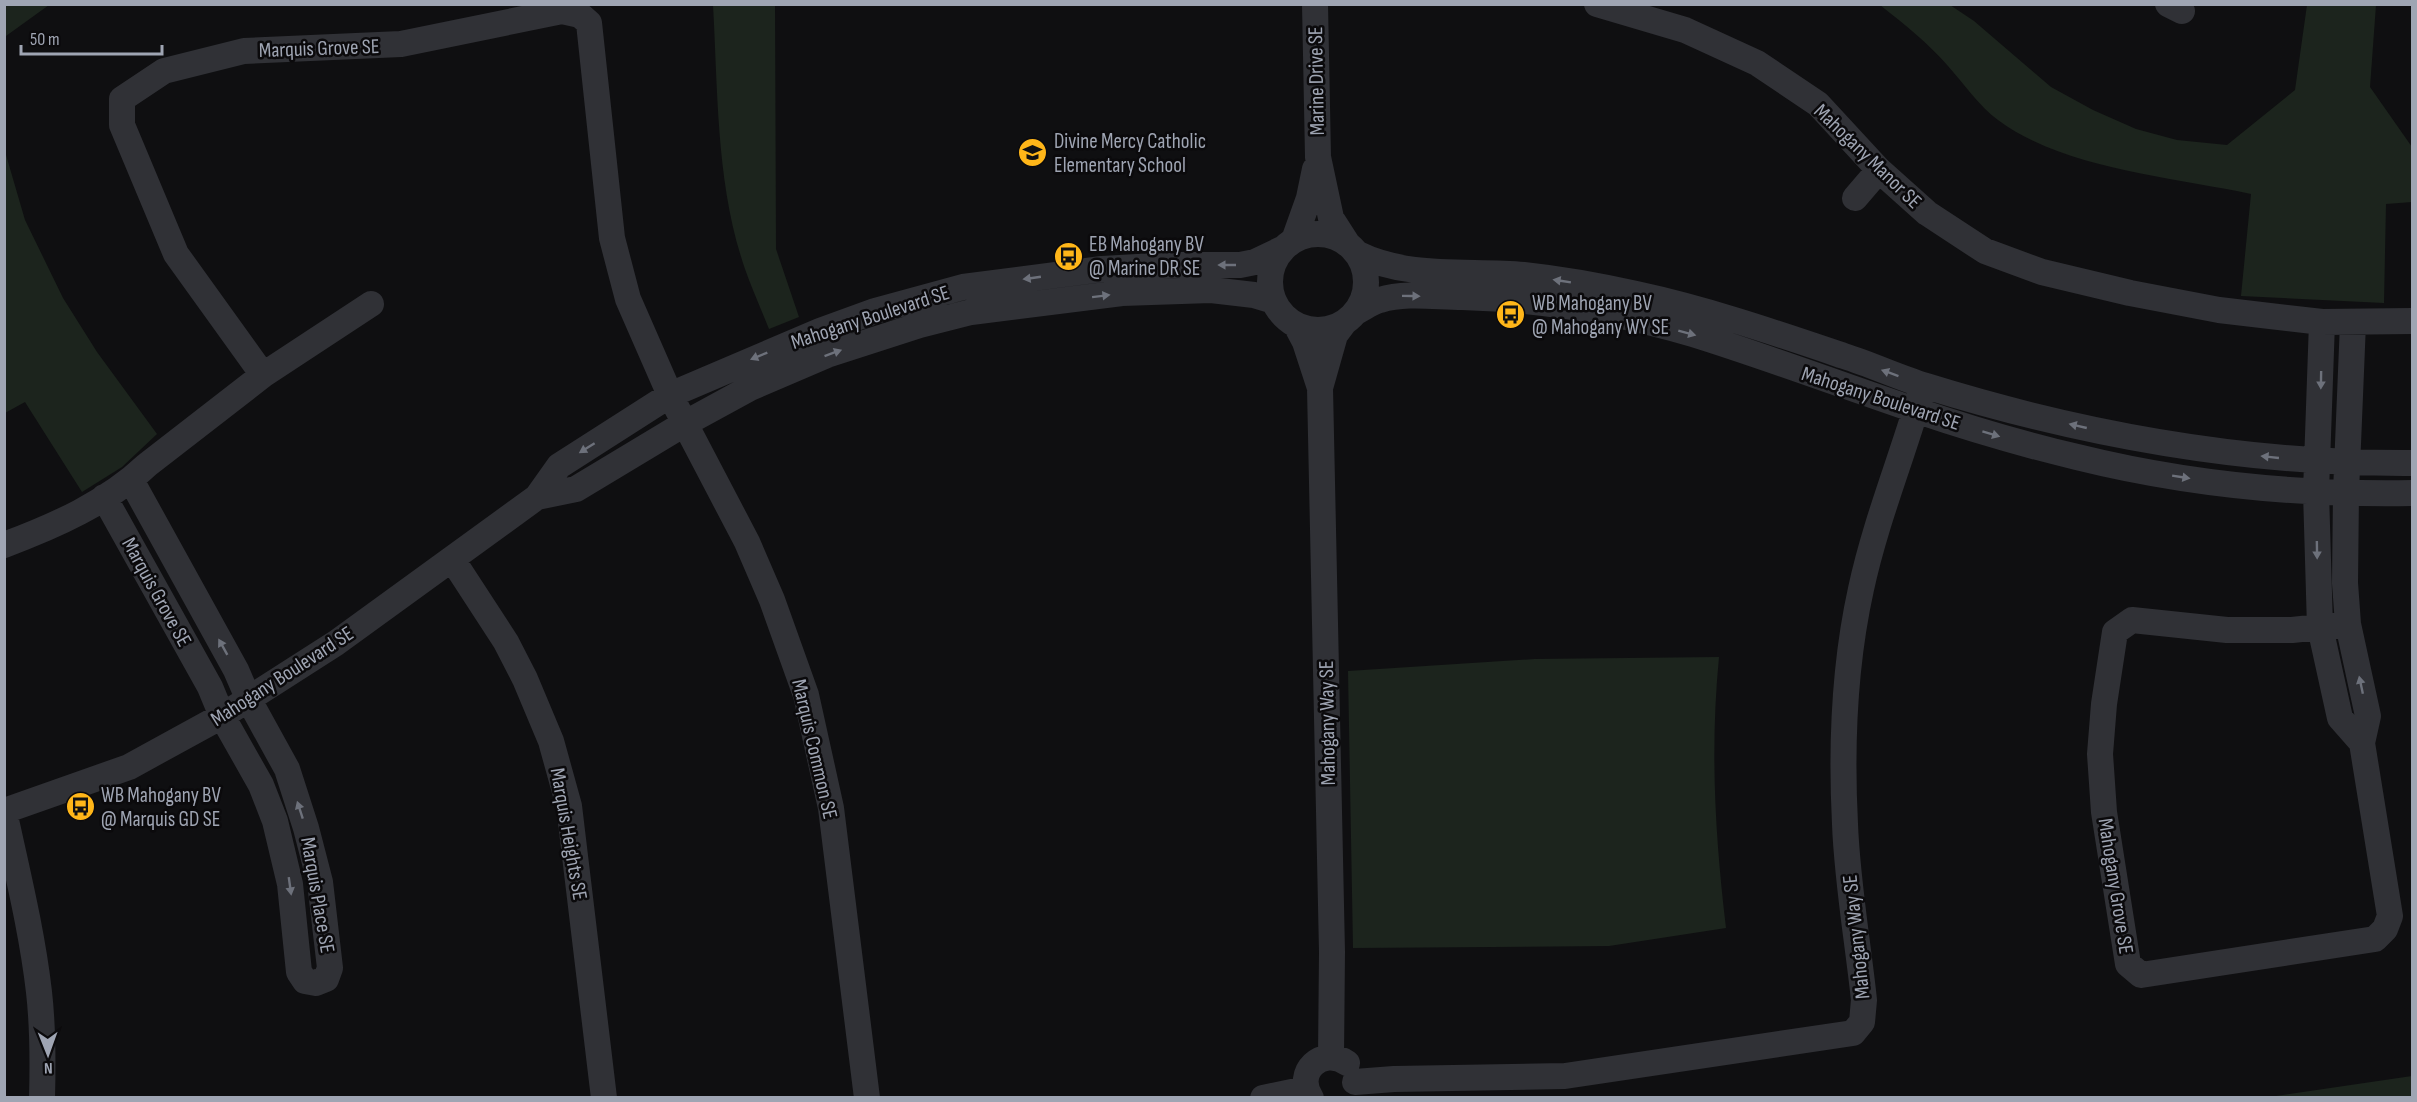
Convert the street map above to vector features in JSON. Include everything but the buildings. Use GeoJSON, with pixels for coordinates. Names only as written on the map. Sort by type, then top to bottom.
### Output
{"type":"FeatureCollection","features":[{"type":"Feature","properties":{"kind":"street","name":"Marine Drive SE"},"geometry":{"type":"LineString","coordinates":[[1315,4],[1318,157],[1331,218],[1353,249]]}},
{"type":"Feature","properties":{"kind":"street","name":"Mahogany Manor SE"},"geometry":{"type":"LineString","coordinates":[[1597,4],[1685,30],[1757,63],[1818,104],[1879,170],[1927,213],[1985,251],[2042,272],[2130,293],[2208,308],[2322,322],[2412,321]]}},
{"type":"Feature","properties":{"kind":"street","name":"Marquis Grove SE"},"geometry":{"type":"LineString","coordinates":[[263,375],[176,254],[122,125],[123,99],[164,71],[244,51],[401,44],[562,11],[580,15],[588,23],[612,238],[628,299],[684,424]]}},
{"type":"Feature","properties":{"kind":"street","name":"Marine Drive SE"},"geometry":{"type":"LineString","coordinates":[[1288,245],[1309,198],[1318,157]]}},
{"type":"Feature","properties":{"kind":"street"},"geometry":{"type":"LineString","coordinates":[[1855,198],[1879,170]]}},
{"type":"Feature","properties":{"kind":"street"},"geometry":{"type":"LineString","coordinates":[[1321,234],[1335,237],[1353,249],[1365,271],[1366,290],[1350,317],[1328,329],[1312,330],[1296,325],[1283,315],[1274,301],[1270,288],[1270,274],[1275,261],[1288,245],[1307,235],[1321,234]]}},
{"type":"Feature","properties":{"kind":"street","name":"Mahogany Boulevard SE"},"geometry":{"type":"LineString","coordinates":[[4,811],[129,767],[249,700],[336,643],[537,497],[559,466],[670,395],[820,331],[875,311],[963,287],[1102,269],[1173,265],[1239,265],[1255,262],[1288,245]]}},
{"type":"Feature","properties":{"kind":"street","name":"Mahogany Boulevard SE"},"geometry":{"type":"LineString","coordinates":[[1353,249],[1378,264],[1401,269],[1525,275],[1636,294],[1700,310],[1810,345],[1923,385],[2076,426],[2142,440],[2318,461],[2412,463]]}},
{"type":"Feature","properties":{"kind":"street","name":"Mahogany Boulevard SE"},"geometry":{"type":"LineString","coordinates":[[537,497],[576,489],[684,424],[750,388],[827,355],[878,337],[971,312],[1122,293],[1176,290],[1254,294],[1274,301]]}},
{"type":"Feature","properties":{"kind":"street","name":"Mahogany Boulevard SE"},"geometry":{"type":"LineString","coordinates":[[1350,317],[1379,300],[1400,296],[1507,298],[1615,315],[1691,334],[1916,411],[2024,444],[2127,468],[2197,480],[2316,492],[2412,494]]}},
{"type":"Feature","properties":{"kind":"street"},"geometry":{"type":"LineString","coordinates":[[4,545],[53,526],[131,480],[263,375],[371,304]]}},
{"type":"Feature","properties":{"kind":"street","name":"Mahogany Way SE"},"geometry":{"type":"LineString","coordinates":[[1320,388],[1335,335],[1350,317]]}},
{"type":"Feature","properties":{"kind":"street"},"geometry":{"type":"LineString","coordinates":[[2322,322],[2316,492],[2320,627],[2340,718],[2362,743]]}},
{"type":"Feature","properties":{"kind":"street"},"geometry":{"type":"LineString","coordinates":[[2348,462],[2353,323]]}},
{"type":"Feature","properties":{"kind":"street","name":"Mahogany Way SE"},"geometry":{"type":"LineString","coordinates":[[1296,325],[1305,342],[1320,388],[1331,940],[1331,1057]]}},
{"type":"Feature","properties":{"kind":"street","name":"Mahogany Way SE"},"geometry":{"type":"LineString","coordinates":[[1352,1090],[1394,1079],[1564,1076],[1853,1032],[1862,1022],[1864,1000],[1845,826],[1844,756],[1847,681],[1857,611],[1872,542],[1923,385]]}},
{"type":"Feature","properties":{"kind":"street","name":"Marquis Common SE"},"geometry":{"type":"LineString","coordinates":[[684,424],[747,542],[772,600],[806,695],[831,808],[867,1098]]}},
{"type":"Feature","properties":{"kind":"street","name":"Mahogany Grove SE"},"geometry":{"type":"LineString","coordinates":[[2348,462],[2345,583],[2348,624],[2368,716],[2362,743],[2390,916],[2385,929],[2375,939],[2141,975],[2128,964],[2104,812],[2100,754],[2104,704],[2115,632],[2132,620],[2227,630],[2292,630],[2348,624]]}},
{"type":"Feature","properties":{"kind":"street","name":"Marquis Grove SE"},"geometry":{"type":"LineString","coordinates":[[131,480],[236,670],[249,700]]}},
{"type":"Feature","properties":{"kind":"street","name":"Marquis Grove SE"},"geometry":{"type":"LineString","coordinates":[[104,497],[210,687],[222,716]]}},
{"type":"Feature","properties":{"kind":"street","name":"Marquis Heights SE"},"geometry":{"type":"LineString","coordinates":[[452,559],[506,642],[525,679],[551,741],[569,806],[604,1098]]}},
{"type":"Feature","properties":{"kind":"street","name":"Marquis Place SE"},"geometry":{"type":"LineString","coordinates":[[222,716],[261,785],[275,821],[290,884],[299,972],[305,981],[316,983],[326,979],[330,969],[314,852],[287,769],[249,700]]}},
{"type":"Feature","properties":{"kind":"street"},"geometry":{"type":"LineString","coordinates":[[4,811],[32,944],[39,992],[43,1050],[42,1098]]}},
{"type":"Feature","properties":{"kind":"street"},"geometry":{"type":"LineString","coordinates":[[1263,1098],[1309,1093],[1306,1073],[1310,1066],[1316,1061],[1331,1057],[1339,1058],[1351,1067],[1352,1090]]}},
{"type":"Feature","properties":{"kind":"shaded area"},"geometry":{"type":"Polygon","coordinates":[[[5,4],[49,5],[6,36],[5,40],[5,4]]]}},
{"type":"Feature","properties":{"kind":"shaded area"},"geometry":{"type":"Polygon","coordinates":[[[713,5],[775,5],[776,249],[799,317],[769,329],[745,269],[728,205],[720,138],[713,5]]]}},
{"type":"Feature","properties":{"kind":"shaded area"},"geometry":{"type":"Polygon","coordinates":[[[1880,5],[1950,5],[1974,21],[2051,87],[2093,110],[2136,129],[2177,140],[2227,145],[2295,90],[2307,5],[2376,5],[2370,87],[2412,147],[2412,202],[2386,204],[2384,303],[2241,296],[2251,194],[2120,169],[2054,150],[2025,137],[1991,114],[1932,49],[1880,5]]]}},
{"type":"Feature","properties":{"kind":"shaded area"},"geometry":{"type":"Polygon","coordinates":[[[4,148],[25,220],[63,298],[97,352],[157,434],[122,467],[82,492],[25,402],[5,413],[4,148]]]}},
{"type":"Feature","properties":{"kind":"shaded area"},"geometry":{"type":"Polygon","coordinates":[[[1719,657],[1714,759],[1719,860],[1726,928],[1609,946],[1353,948],[1348,671],[1535,659],[1719,657]]]}},
{"type":"Feature","properties":{"kind":"shaded area"},"geometry":{"type":"Polygon","coordinates":[[[2412,1076],[2412,1097],[2269,1097],[2412,1076]]]}},
{"type":"Feature","properties":{"kind":"place","name":"Divine Mercy Catholic Elementary School"},"geometry":{"type":"Point","coordinates":[1033,153]}},
{"type":"Feature","properties":{"kind":"place","name":"EB Mahogany BV @ Marine DR SE"},"geometry":{"type":"Point","coordinates":[1068,256]}},
{"type":"Feature","properties":{"kind":"place","name":"WB Mahogany BV @ Mahogany WY SE"},"geometry":{"type":"Point","coordinates":[1511,315]}},
{"type":"Feature","properties":{"kind":"place","name":"WB Mahogany BV @ Marquis GD SE"},"geometry":{"type":"Point","coordinates":[80,807]}}]}
